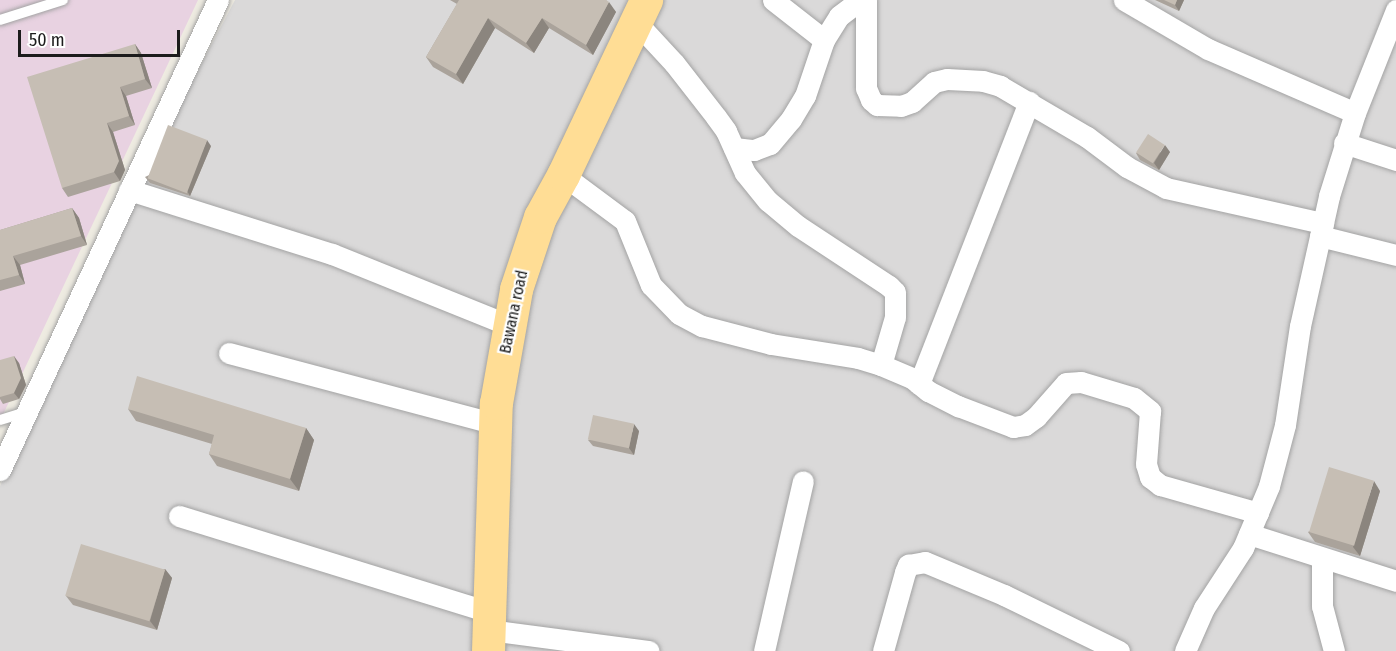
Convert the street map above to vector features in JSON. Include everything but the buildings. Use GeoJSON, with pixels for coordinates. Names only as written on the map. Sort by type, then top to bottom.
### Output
{"type":"FeatureCollection","features":[{"type":"Feature","properties":{"kind":"main road","name":"Bawana road"},"geometry":{"type":"LineString","coordinates":[[488,631],[496,404],[516,289],[540,217],[563,175],[641,11]]}},
{"type":"Feature","properties":{"kind":"street"},"geometry":{"type":"LineString","coordinates":[[0,470],[218,0]]}},
{"type":"Feature","properties":{"kind":"street"},"geometry":{"type":"LineString","coordinates":[[773,0],[824,40]]}},
{"type":"Feature","properties":{"kind":"street"},"geometry":{"type":"LineString","coordinates":[[734,148],[754,150],[770,144],[791,120],[805,96],[824,40],[839,16],[860,0]]}},
{"type":"Feature","properties":{"kind":"street"},"geometry":{"type":"LineString","coordinates":[[866,0],[866,88],[871,100],[877,105],[887,107],[907,104],[933,82],[947,79],[982,81],[1000,86],[1087,137],[1127,167],[1166,188],[1322,230],[1396,255]]}},
{"type":"Feature","properties":{"kind":"street"},"geometry":{"type":"LineString","coordinates":[[1124,0],[1208,49],[1355,113]]}},
{"type":"Feature","properties":{"kind":"street"},"geometry":{"type":"LineString","coordinates":[[1185,651],[1204,608],[1243,548],[1269,486],[1285,425],[1300,326],[1344,143],[1396,10]]}},
{"type":"Feature","properties":{"kind":"street"},"geometry":{"type":"LineString","coordinates":[[641,11],[674,63],[726,131],[746,173],[768,201],[798,226],[895,292],[895,317],[880,365]]}},
{"type":"Feature","properties":{"kind":"street"},"geometry":{"type":"LineString","coordinates":[[919,384],[1029,102]]}},
{"type":"Feature","properties":{"kind":"street"},"geometry":{"type":"LineString","coordinates":[[1344,143],[1396,160]]}},
{"type":"Feature","properties":{"kind":"street"},"geometry":{"type":"LineString","coordinates":[[563,175],[625,221],[651,285],[679,314],[702,326],[771,344],[858,358],[899,371],[958,406],[1013,428],[1025,425],[1036,417],[1066,383],[1082,382],[1134,398],[1150,411],[1146,464],[1150,477],[1160,485],[1258,513]]}},
{"type":"Feature","properties":{"kind":"street"},"geometry":{"type":"LineString","coordinates":[[129,190],[332,254],[510,325]]}},
{"type":"Feature","properties":{"kind":"street"},"geometry":{"type":"LineString","coordinates":[[229,352],[496,424]]}},
{"type":"Feature","properties":{"kind":"street"},"geometry":{"type":"LineString","coordinates":[[764,651],[803,481]]}},
{"type":"Feature","properties":{"kind":"street"},"geometry":{"type":"LineString","coordinates":[[179,516],[488,631],[649,651]]}},
{"type":"Feature","properties":{"kind":"street"},"geometry":{"type":"LineString","coordinates":[[1249,534],[1396,581]]}},
{"type":"Feature","properties":{"kind":"street"},"geometry":{"type":"LineString","coordinates":[[1322,558],[1322,606],[1334,651]]}},
{"type":"Feature","properties":{"kind":"street"},"geometry":{"type":"LineString","coordinates":[[883,651],[908,564],[925,561],[1004,595],[1086,644],[1119,651]]}},
{"type":"Feature","properties":{"kind":"lane"},"geometry":{"type":"LineString","coordinates":[[0,20],[63,0]]}},
{"type":"Feature","properties":{"kind":"lane"},"geometry":{"type":"LineString","coordinates":[[0,420],[26,412]]}},
{"type":"Feature","properties":{"kind":"shaded area"},"geometry":{"type":"Polygon","coordinates":[[[0,0],[198,0],[0,421],[0,0]]]}},
{"type":"Feature","properties":{"kind":"shaded area"},"geometry":{"type":"Polygon","coordinates":[[[235,0],[1396,0],[1396,651],[0,651],[0,486],[161,141],[235,0]]]}}]}
